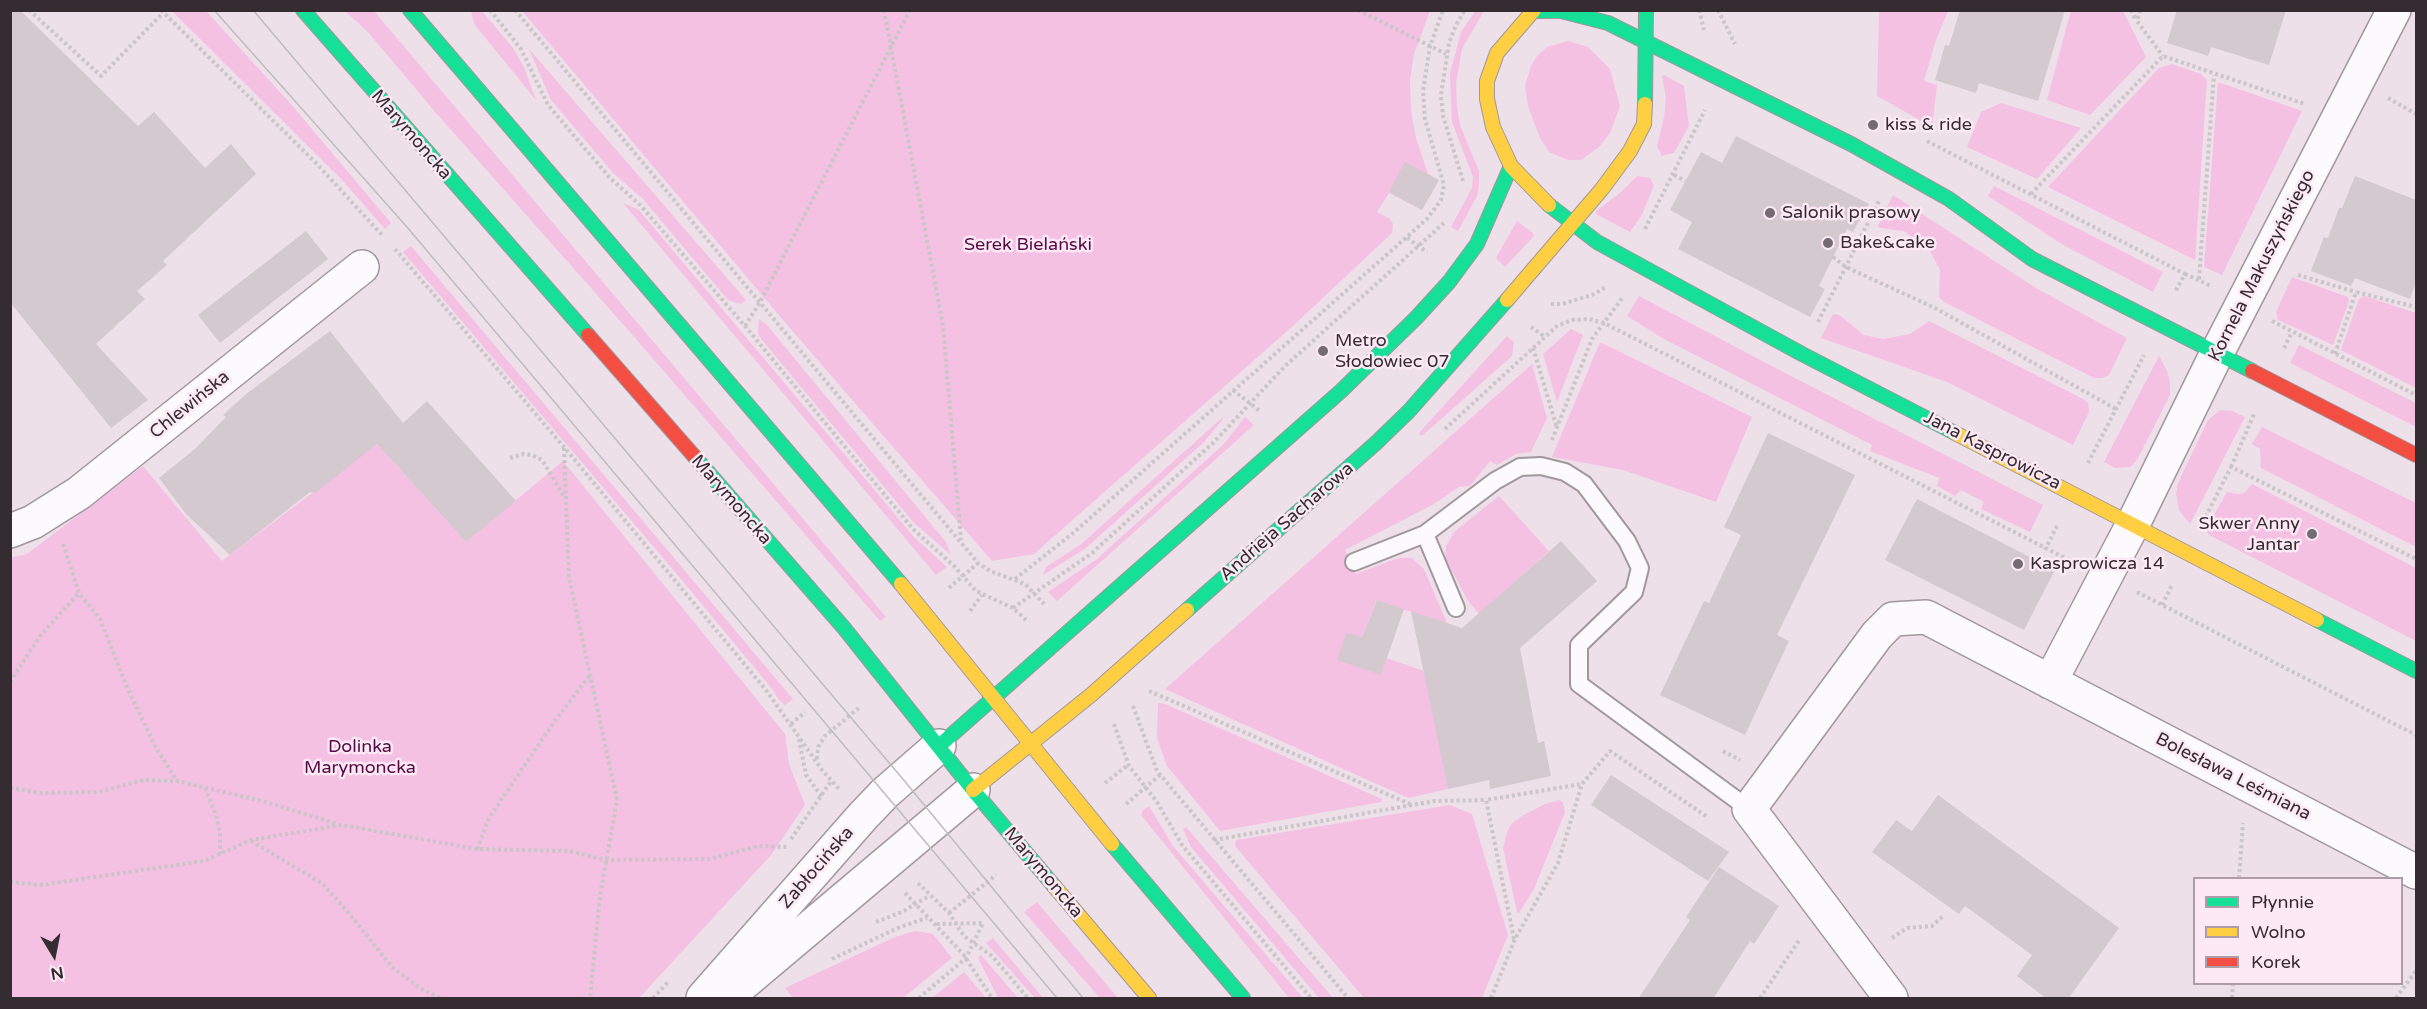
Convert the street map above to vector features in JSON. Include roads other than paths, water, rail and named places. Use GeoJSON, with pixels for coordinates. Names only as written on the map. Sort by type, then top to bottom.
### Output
{"type":"FeatureCollection","features":[{"type":"Feature","properties":{"kind":"street","name":"Marymoncka"},"geometry":{"type":"LineString","coordinates":[[303,10],[844,628],[973,790],[1149,999]]}},
{"type":"Feature","properties":{"kind":"street"},"geometry":{"type":"LineString","coordinates":[[410,10],[923,610],[1079,806],[1243,999]]}},
{"type":"Feature","properties":{"kind":"street"},"geometry":{"type":"LineString","coordinates":[[1646,10],[1644,41],[1646,96],[1644,124],[1630,151],[1602,189],[1571,224],[1537,195],[1511,166],[1493,127],[1487,99],[1486,81],[1497,53],[1534,11],[1561,10],[1608,23],[1644,41],[1851,144],[1949,200],[2032,259],[2416,455]]}},
{"type":"Feature","properties":{"kind":"street","name":"Kornela Makuszyńskiego"},"geometry":{"type":"LineString","coordinates":[[2050,682],[2133,524],[2217,353],[2394,10]]}},
{"type":"Feature","properties":{"kind":"street"},"geometry":{"type":"LineString","coordinates":[[939,746],[1341,391],[1427,306],[1465,263],[1477,244],[1511,166]]}},
{"type":"Feature","properties":{"kind":"street","name":"Jana Kasprowicza"},"geometry":{"type":"LineString","coordinates":[[1571,224],[1597,242],[1802,354],[2416,671]]}},
{"type":"Feature","properties":{"kind":"street","name":"Andrieja Sacharowa"},"geometry":{"type":"LineString","coordinates":[[973,790],[1091,695],[1392,428],[1478,334],[1571,224]]}},
{"type":"Feature","properties":{"kind":"street","name":"Chlewińska"},"geometry":{"type":"LineString","coordinates":[[10,531],[33,522],[80,493],[362,267]]}},
{"type":"Feature","properties":{"kind":"street","name":"Bolesława Leśmiana"},"geometry":{"type":"LineString","coordinates":[[1749,809],[1877,635],[1893,619],[1926,617],[2416,872]]}},
{"type":"Feature","properties":{"kind":"street","name":"Zabłocińska"},"geometry":{"type":"LineString","coordinates":[[703,999],[862,816],[939,746]]}},
{"type":"Feature","properties":{"kind":"street","name":"Zabłocińska"},"geometry":{"type":"LineString","coordinates":[[726,999],[973,790]]}},
{"type":"Feature","properties":{"kind":"street"},"geometry":{"type":"LineString","coordinates":[[1749,809],[1891,999]]}},
{"type":"Feature","properties":{"kind":"lane"},"geometry":{"type":"LineString","coordinates":[[1354,562],[1425,534],[1495,481],[1520,467],[1541,466],[1565,472],[1584,484],[1627,541],[1640,568],[1634,592],[1579,645],[1579,684],[1749,809]]}},
{"type":"Feature","properties":{"kind":"lane"},"geometry":{"type":"LineString","coordinates":[[1425,534],[1456,608]]}},
{"type":"Feature","properties":{"kind":"tram line"},"geometry":{"type":"LineString","coordinates":[[214,10],[407,227],[1057,998]]}},
{"type":"Feature","properties":{"kind":"tram line"},"geometry":{"type":"LineString","coordinates":[[253,10],[902,778],[1083,998]]}},
{"type":"Feature","properties":{"kind":"place","name":"kiss & ride"},"geometry":{"type":"Point","coordinates":[1873,125]}},
{"type":"Feature","properties":{"kind":"place","name":"Salonik prasowy"},"geometry":{"type":"Point","coordinates":[1770,213]}},
{"type":"Feature","properties":{"kind":"place","name":"Bake&cake"},"geometry":{"type":"Point","coordinates":[1828,243]}},
{"type":"Feature","properties":{"kind":"place","name":"Metro Słodowiec 07"},"geometry":{"type":"Point","coordinates":[1323,351]}},
{"type":"Feature","properties":{"kind":"place","name":"Skwer Anny Jantar"},"geometry":{"type":"Point","coordinates":[2312,534]}},
{"type":"Feature","properties":{"kind":"place","name":"Kasprowicza 14"},"geometry":{"type":"Point","coordinates":[2018,564]}},
{"type":"Feature","properties":{"kind":"park label","name":"Serek Bielański"},"geometry":{"type":"Point","coordinates":[1028,245]}},
{"type":"Feature","properties":{"kind":"park label","name":"Dolinka Marymoncka"},"geometry":{"type":"Point","coordinates":[360,757]}}]}
